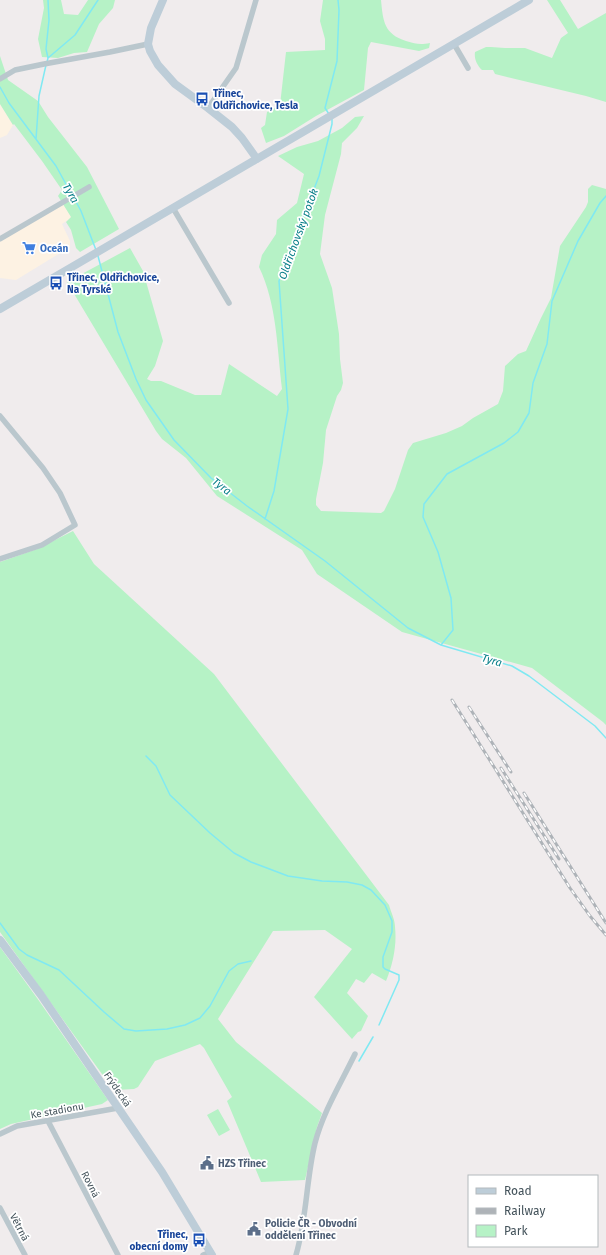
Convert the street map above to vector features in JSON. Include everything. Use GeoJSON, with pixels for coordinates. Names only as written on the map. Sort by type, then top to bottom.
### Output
{"type":"FeatureCollection","features":[{"type":"Feature","properties":{"kind":"main road"},"geometry":{"type":"LineString","coordinates":[[163,0],[151,28],[148,44],[150,52],[158,65],[175,84],[232,127],[257,159]]}},
{"type":"Feature","properties":{"kind":"main road"},"geometry":{"type":"LineString","coordinates":[[0,309],[345,109],[529,0]]}},
{"type":"Feature","properties":{"kind":"main road","name":"Frýdecká"},"geometry":{"type":"LineString","coordinates":[[0,940],[41,995],[162,1172],[209,1254]]}},
{"type":"Feature","properties":{"kind":"street"},"geometry":{"type":"LineString","coordinates":[[208,108],[236,68],[256,0]]}},
{"type":"Feature","properties":{"kind":"street"},"geometry":{"type":"LineString","coordinates":[[2,78],[14,70],[22,68],[148,44]]}},
{"type":"Feature","properties":{"kind":"street"},"geometry":{"type":"LineString","coordinates":[[454,44],[468,68]]}},
{"type":"Feature","properties":{"kind":"street"},"geometry":{"type":"LineString","coordinates":[[0,239],[88,187]]}},
{"type":"Feature","properties":{"kind":"street"},"geometry":{"type":"LineString","coordinates":[[173,208],[229,303]]}},
{"type":"Feature","properties":{"kind":"street"},"geometry":{"type":"LineString","coordinates":[[0,416],[60,493],[75,525],[42,545],[0,559]]}},
{"type":"Feature","properties":{"kind":"street"},"geometry":{"type":"LineString","coordinates":[[296,1255],[303,1228],[310,1177],[321,1123],[355,1054]]}},
{"type":"Feature","properties":{"kind":"street","name":"Ke stadionu"},"geometry":{"type":"LineString","coordinates":[[0,1134],[17,1126],[118,1108]]}},
{"type":"Feature","properties":{"kind":"street","name":"Rovná"},"geometry":{"type":"LineString","coordinates":[[48,1121],[118,1255]]}},
{"type":"Feature","properties":{"kind":"street","name":"Větrná"},"geometry":{"type":"LineString","coordinates":[[0,1208],[25,1255]]}},
{"type":"Feature","properties":{"kind":"shaded area"},"geometry":{"type":"Polygon","coordinates":[[[0,104],[13,125],[7,135],[0,138],[0,104]]]}},
{"type":"Feature","properties":{"kind":"shaded area"},"geometry":{"type":"Polygon","coordinates":[[[61,201],[72,217],[62,224],[70,241],[70,247],[16,280],[0,278],[0,236],[61,201]]]}},
{"type":"Feature","properties":{"kind":"green space"},"geometry":{"type":"Polygon","coordinates":[[[43,0],[61,0],[64,14],[78,15],[88,0],[115,0],[113,8],[99,24],[87,52],[74,53],[58,58],[42,57],[38,39],[44,8],[43,0]]]}},
{"type":"Feature","properties":{"kind":"green space"},"geometry":{"type":"Polygon","coordinates":[[[323,0],[381,0],[386,26],[393,35],[406,41],[418,44],[430,43],[429,48],[419,51],[371,42],[368,48],[364,90],[316,116],[284,136],[266,143],[261,128],[265,125],[267,112],[280,105],[286,52],[325,50],[325,39],[320,21],[323,0]]]}},
{"type":"Feature","properties":{"kind":"green space"},"geometry":{"type":"Polygon","coordinates":[[[547,0],[560,0],[578,29],[606,13],[606,102],[495,74],[493,70],[482,70],[477,64],[475,52],[486,47],[525,48],[552,58],[561,38],[568,33],[547,0]]]}},
{"type":"Feature","properties":{"kind":"green space"},"geometry":{"type":"Polygon","coordinates":[[[0,56],[8,80],[38,101],[48,117],[87,167],[119,229],[80,252],[76,248],[71,230],[66,222],[71,217],[58,196],[62,190],[42,161],[14,124],[13,125],[0,104],[0,56]]]}},
{"type":"Feature","properties":{"kind":"green space"},"geometry":{"type":"Polygon","coordinates":[[[364,116],[357,128],[342,143],[341,154],[325,215],[320,254],[332,288],[339,334],[343,383],[337,396],[326,430],[323,463],[316,499],[316,505],[321,511],[381,513],[384,511],[395,489],[408,450],[413,443],[446,433],[462,426],[498,404],[503,391],[505,366],[518,354],[526,351],[551,298],[560,246],[586,207],[588,202],[588,189],[592,185],[606,189],[606,725],[532,668],[402,632],[317,574],[302,550],[217,496],[186,458],[162,439],[156,431],[67,282],[130,248],[143,271],[163,341],[155,366],[147,379],[151,381],[161,381],[195,395],[221,395],[229,364],[277,396],[282,389],[273,311],[265,281],[259,267],[262,255],[276,234],[277,220],[297,203],[304,174],[278,156],[297,147],[318,141],[342,128],[355,117],[364,116]]]}},
{"type":"Feature","properties":{"kind":"green space"},"geometry":{"type":"Polygon","coordinates":[[[73,531],[94,564],[214,674],[389,905],[394,922],[395,934],[395,948],[391,968],[386,981],[372,973],[364,983],[356,979],[347,993],[368,1016],[361,1031],[358,1032],[352,1039],[314,997],[352,949],[325,930],[273,931],[218,1019],[236,1042],[322,1113],[317,1127],[305,1180],[261,1182],[227,1101],[232,1097],[204,1048],[200,1044],[155,1061],[138,1087],[134,1089],[115,1090],[112,1088],[0,932],[0,562],[37,549],[73,531]]]}},
{"type":"Feature","properties":{"kind":"green space"},"geometry":{"type":"Polygon","coordinates":[[[0,947],[108,1100],[102,1104],[11,1124],[0,1129],[0,947]]]}},
{"type":"Feature","properties":{"kind":"green space"},"geometry":{"type":"Polygon","coordinates":[[[218,1109],[230,1130],[219,1136],[207,1115],[218,1109]]]}},
{"type":"Feature","properties":{"kind":"waterway"},"geometry":{"type":"LineString","coordinates":[[47,62],[48,58],[46,49],[49,20],[48,0]]}},
{"type":"Feature","properties":{"kind":"waterway"},"geometry":{"type":"LineString","coordinates":[[48,58],[75,35],[98,0]]}},
{"type":"Feature","properties":{"kind":"waterway","name":"Oldřichovský potok"},"geometry":{"type":"LineString","coordinates":[[329,114],[325,108],[337,61],[338,0]]}},
{"type":"Feature","properties":{"kind":"waterway"},"geometry":{"type":"LineString","coordinates":[[36,139],[39,96],[46,65]]}},
{"type":"Feature","properties":{"kind":"waterway","name":"Tyra"},"geometry":{"type":"LineString","coordinates":[[0,87],[9,103],[56,166],[72,195]]}},
{"type":"Feature","properties":{"kind":"waterway","name":"Oldřichovský potok"},"geometry":{"type":"LineString","coordinates":[[265,519],[274,491],[288,409],[279,281],[319,176],[332,119]]}},
{"type":"Feature","properties":{"kind":"waterway"},"geometry":{"type":"LineString","coordinates":[[441,645],[453,630],[451,598],[438,552],[423,517],[424,504],[447,474],[504,443],[518,432],[529,413],[533,383],[547,344],[552,301],[578,241],[600,203],[606,196]]}},
{"type":"Feature","properties":{"kind":"waterway","name":"Tyra"},"geometry":{"type":"LineString","coordinates":[[74,198],[81,211],[96,250]]}},
{"type":"Feature","properties":{"kind":"waterway","name":"Tyra"},"geometry":{"type":"LineString","coordinates":[[98,256],[118,332],[136,379],[146,400],[174,440],[211,478],[247,506],[325,561],[408,628],[441,645],[512,666],[529,676],[595,726],[606,738]]}},
{"type":"Feature","properties":{"kind":"waterway"},"geometry":{"type":"LineString","coordinates":[[146,756],[156,766],[170,795],[210,833],[234,853],[251,862],[288,876],[362,885],[371,890],[385,905],[392,921],[392,932],[383,957],[383,967],[399,975],[399,980],[379,1025]]}},
{"type":"Feature","properties":{"kind":"waterway"},"geometry":{"type":"LineString","coordinates":[[0,923],[19,949],[27,955],[59,970],[124,1029],[136,1031],[167,1029],[185,1025],[200,1018],[210,1006],[229,971],[238,964],[251,961]]}},
{"type":"Feature","properties":{"kind":"waterway"},"geometry":{"type":"LineString","coordinates":[[359,1061],[373,1037]]}},
{"type":"Feature","properties":{"kind":"railway"},"geometry":{"type":"LineString","coordinates":[[452,700],[570,888],[606,935]]}},
{"type":"Feature","properties":{"kind":"railway"},"geometry":{"type":"LineString","coordinates":[[469,707],[511,772]]}},
{"type":"Feature","properties":{"kind":"railway"},"geometry":{"type":"LineString","coordinates":[[501,768],[559,859]]}},
{"type":"Feature","properties":{"kind":"railway"},"geometry":{"type":"LineString","coordinates":[[524,793],[606,923]]}},
{"type":"Feature","properties":{"kind":"place","name":"Třinec, Oldřichovice, Tesla"},"geometry":{"type":"Point","coordinates":[202,99]}},
{"type":"Feature","properties":{"kind":"place","name":"Oceán"},"geometry":{"type":"Point","coordinates":[29,248]}},
{"type":"Feature","properties":{"kind":"place","name":"Třinec, Oldřichovice, Na Tyrské"},"geometry":{"type":"Point","coordinates":[56,283]}},
{"type":"Feature","properties":{"kind":"place","name":"HZS Třinec"},"geometry":{"type":"Point","coordinates":[207,1163]}},
{"type":"Feature","properties":{"kind":"place","name":"Policie ČR - Obvodní oddělení Třinec"},"geometry":{"type":"Point","coordinates":[254,1229]}},
{"type":"Feature","properties":{"kind":"place","name":"Třinec, obecní domy"},"geometry":{"type":"Point","coordinates":[199,1240]}}]}
